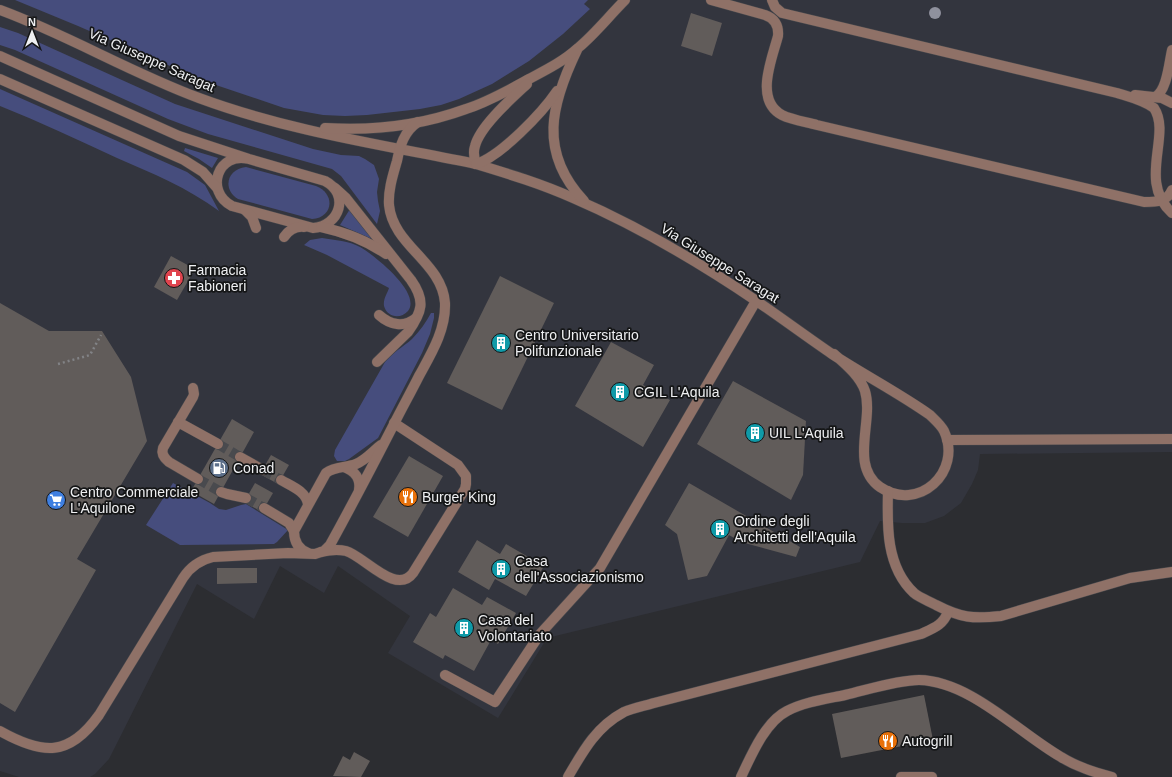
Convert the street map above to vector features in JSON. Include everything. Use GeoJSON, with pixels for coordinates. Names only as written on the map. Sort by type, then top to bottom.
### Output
{"type":"FeatureCollection","features":[{"type":"Feature","properties":{"kind":"street","name":"Via Giuseppe Saragat"},"geometry":{"type":"LineString","coordinates":[[476,164],[474,147],[485,128],[502,108],[520,90],[548,68],[578,48],[625,0]]}},
{"type":"Feature","properties":{"kind":"street"},"geometry":{"type":"LineString","coordinates":[[711,0],[771,18],[775,22],[778,30],[778,36]]}},
{"type":"Feature","properties":{"kind":"street"},"geometry":{"type":"LineString","coordinates":[[772,0],[779,11],[790,15],[1117,93],[1142,101],[1155,109],[1167,127],[1168,134],[1166,150],[1159,187],[1162,201],[1171,213]]}},
{"type":"Feature","properties":{"kind":"street","name":"Via Giuseppe Saragat"},"geometry":{"type":"LineString","coordinates":[[0,10],[45,28],[167,85],[199,98],[295,127],[476,164],[544,186],[586,204],[643,232],[690,259],[756,301],[834,354],[930,415],[938,422],[944,431],[947,440],[948,459],[938,480],[930,488],[923,492],[906,495],[888,492],[872,480],[865,462],[864,444],[867,406],[865,390],[857,376],[834,354]]}},
{"type":"Feature","properties":{"kind":"street"},"geometry":{"type":"LineString","coordinates":[[765,15],[790,15]]}},
{"type":"Feature","properties":{"kind":"street"},"geometry":{"type":"LineString","coordinates":[[790,15],[778,36],[768,73],[766,90],[770,103],[775,110],[782,115],[817,125],[1144,202],[1171,213]]}},
{"type":"Feature","properties":{"kind":"street","name":"Via Giuseppe Saragat"},"geometry":{"type":"LineString","coordinates":[[578,48],[558,94],[554,114],[553,132],[555,149],[561,166],[569,181],[586,204]]}},
{"type":"Feature","properties":{"kind":"street"},"geometry":{"type":"LineString","coordinates":[[1155,97],[1159,95],[1163,88],[1172,50]]}},
{"type":"Feature","properties":{"kind":"street"},"geometry":{"type":"LineString","coordinates":[[0,56],[167,131],[198,143],[329,183],[346,198],[415,285],[420,294],[421,308],[408,332],[377,362]]}},
{"type":"Feature","properties":{"kind":"street","name":"Via Giuseppe Saragat"},"geometry":{"type":"LineString","coordinates":[[295,127],[332,129],[358,128],[418,122],[449,115],[468,109],[505,92],[548,68]]}},
{"type":"Feature","properties":{"kind":"street"},"geometry":{"type":"LineString","coordinates":[[0,79],[184,160],[200,170],[217,188],[225,201],[232,206],[306,227],[321,227],[331,222],[336,216],[339,208],[338,196],[335,189],[329,183]]}},
{"type":"Feature","properties":{"kind":"street","name":"Via Giuseppe Saragat"},"geometry":{"type":"LineString","coordinates":[[476,164],[496,153],[533,120],[550,101],[562,82]]}},
{"type":"Feature","properties":{"kind":"street"},"geometry":{"type":"LineString","coordinates":[[1117,93],[1155,97],[1168,100],[1172,103]]}},
{"type":"Feature","properties":{"kind":"street"},"geometry":{"type":"LineString","coordinates":[[264,508],[292,526],[295,540],[303,551],[315,553],[324,551],[330,545],[359,492],[435,347],[445,313],[444,295],[436,276],[398,230],[390,211],[390,190],[400,149],[406,133],[418,122]]}},
{"type":"Feature","properties":{"kind":"street"},"geometry":{"type":"LineString","coordinates":[[217,188],[218,175],[227,163],[238,158],[249,159]]}},
{"type":"Feature","properties":{"kind":"street"},"geometry":{"type":"LineString","coordinates":[[1144,202],[1162,201],[1168,197],[1172,190]]}},
{"type":"Feature","properties":{"kind":"street"},"geometry":{"type":"LineString","coordinates":[[243,209],[250,214],[256,228]]}},
{"type":"Feature","properties":{"kind":"street"},"geometry":{"type":"LineString","coordinates":[[284,237],[294,228],[306,227]]}},
{"type":"Feature","properties":{"kind":"street"},"geometry":{"type":"LineString","coordinates":[[321,227],[342,232],[359,239],[374,246],[396,261]]}},
{"type":"Feature","properties":{"kind":"street"},"geometry":{"type":"LineString","coordinates":[[445,675],[495,702],[540,634],[600,568],[756,301]]}},
{"type":"Feature","properties":{"kind":"street"},"geometry":{"type":"LineString","coordinates":[[379,315],[390,323],[400,324],[410,322],[418,316]]}},
{"type":"Feature","properties":{"kind":"street"},"geometry":{"type":"LineString","coordinates":[[194,388],[193,397],[162,452],[163,457],[168,462],[198,479]]}},
{"type":"Feature","properties":{"kind":"street"},"geometry":{"type":"LineString","coordinates":[[178,422],[218,444]]}},
{"type":"Feature","properties":{"kind":"street"},"geometry":{"type":"LineString","coordinates":[[0,731],[25,744],[48,748],[61,747],[72,743],[87,730],[99,715],[183,578],[191,568],[205,559],[213,557],[315,553],[334,550],[347,552],[357,556],[389,579],[407,579],[413,573],[465,489],[466,476],[458,465],[394,423]]}},
{"type":"Feature","properties":{"kind":"street"},"geometry":{"type":"LineString","coordinates":[[947,440],[1172,439]]}},
{"type":"Feature","properties":{"kind":"street"},"geometry":{"type":"LineString","coordinates":[[277,554],[288,546],[308,504],[326,473],[334,468],[344,467],[360,462],[384,442]]}},
{"type":"Feature","properties":{"kind":"street"},"geometry":{"type":"LineString","coordinates":[[240,457],[263,470]]}},
{"type":"Feature","properties":{"kind":"street"},"geometry":{"type":"LineString","coordinates":[[344,467],[353,472],[356,476],[360,484],[359,492]]}},
{"type":"Feature","properties":{"kind":"street"},"geometry":{"type":"LineString","coordinates":[[281,480],[301,492],[307,498],[308,504]]}},
{"type":"Feature","properties":{"kind":"street"},"geometry":{"type":"LineString","coordinates":[[221,492],[246,498]]}},
{"type":"Feature","properties":{"kind":"street"},"geometry":{"type":"LineString","coordinates":[[888,492],[887,519],[890,548],[899,573],[914,593],[948,612],[966,617],[980,618],[1001,616],[1130,578],[1172,572]]}},
{"type":"Feature","properties":{"kind":"street"},"geometry":{"type":"LineString","coordinates":[[568,777],[588,743],[604,726],[624,712],[921,634],[938,627],[945,620],[948,612]]}},
{"type":"Feature","properties":{"kind":"street"},"geometry":{"type":"LineString","coordinates":[[741,777],[769,726],[787,711],[808,703],[902,682],[918,680],[939,683],[959,690],[989,708],[1043,746],[1069,762],[1112,777]]}},
{"type":"Feature","properties":{"kind":"street"},"geometry":{"type":"LineString","coordinates":[[901,777],[932,777]]}},
{"type":"Feature","properties":{"kind":"path"},"geometry":{"type":"LineString","coordinates":[[58,364],[90,355],[101,335]]}},
{"type":"Feature","properties":{"kind":"shaded area"},"geometry":{"type":"Polygon","coordinates":[[[0,0],[1172,0],[1172,452],[980,454],[978,470],[961,503],[944,516],[925,523],[880,521],[860,562],[547,638],[498,718],[388,653],[410,616],[338,566],[324,593],[280,566],[254,619],[197,584],[109,759],[95,774],[90,777],[19,777],[0,771],[0,0]]]}},
{"type":"Feature","properties":{"kind":"shaded area"},"geometry":{"type":"Polygon","coordinates":[[[15,0],[588,0],[584,4],[590,9],[563,34],[529,61],[492,84],[459,99],[441,105],[420,109],[345,116],[323,115],[284,108],[207,82],[15,0]]]}},
{"type":"Feature","properties":{"kind":"shaded area"},"geometry":{"type":"Polygon","coordinates":[[[0,27],[18,33],[175,104],[313,149],[341,155],[359,156],[365,159],[374,165],[379,179],[377,192],[380,211],[377,224],[341,176],[332,169],[208,134],[168,119],[15,50],[0,45],[0,27]]]}},
{"type":"Feature","properties":{"kind":"shaded area"},"geometry":{"type":"Polygon","coordinates":[[[0,89],[187,172],[205,185],[219,211],[195,195],[170,182],[0,106],[0,89]]]}},
{"type":"Feature","properties":{"kind":"shaded area"},"geometry":{"type":"Polygon","coordinates":[[[185,148],[218,158],[212,168],[184,151],[185,148]]]}},
{"type":"Feature","properties":{"kind":"shaded area"},"geometry":{"type":"Polygon","coordinates":[[[246,167],[316,186],[327,194],[329,200],[328,210],[319,218],[312,219],[238,199],[230,190],[228,185],[229,180],[234,171],[246,167]]]}},
{"type":"Feature","properties":{"kind":"shaded area"},"geometry":{"type":"Polygon","coordinates":[[[350,209],[373,237],[372,239],[340,225],[350,209]]]}},
{"type":"Feature","properties":{"kind":"shaded area"},"geometry":{"type":"Polygon","coordinates":[[[322,238],[356,245],[367,251],[385,266],[403,285],[411,303],[408,311],[401,316],[391,315],[384,306],[389,288],[327,255],[304,245],[310,240],[322,238]]]}},
{"type":"Feature","properties":{"kind":"shaded area"},"geometry":{"type":"Polygon","coordinates":[[[431,313],[434,313],[434,318],[430,334],[422,353],[378,438],[349,459],[345,461],[337,461],[334,456],[335,450],[385,362],[391,355],[415,336],[431,313]]]}},
{"type":"Feature","properties":{"kind":"shaded area"},"geometry":{"type":"Polygon","coordinates":[[[173,483],[219,509],[226,510],[246,504],[288,530],[274,544],[180,545],[146,525],[173,483]]]}},
{"type":"Feature","properties":{"kind":"building"},"geometry":{"type":"Polygon","coordinates":[[[691,13],[722,23],[712,56],[681,46],[691,13]]]}},
{"type":"Feature","properties":{"kind":"building","name":"Farmacia Fabioneri"},"geometry":{"type":"Polygon","coordinates":[[[171,256],[195,269],[177,300],[154,287],[171,256]]]}},
{"type":"Feature","properties":{"kind":"building","name":"Centro Universitario Polifunzionale"},"geometry":{"type":"Polygon","coordinates":[[[500,276],[554,303],[502,410],[447,383],[500,276]]]}},
{"type":"Feature","properties":{"kind":"building","name":"Centro Commerciale L'Aquilone"},"geometry":{"type":"Polygon","coordinates":[[[0,303],[49,331],[102,331],[131,377],[147,441],[77,559],[96,570],[15,712],[0,703],[0,303]]]}},
{"type":"Feature","properties":{"kind":"building","name":"CGIL L'Aquila"},"geometry":{"type":"Polygon","coordinates":[[[611,342],[654,365],[643,385],[670,400],[643,447],[575,406],[611,342]]]}},
{"type":"Feature","properties":{"kind":"building","name":"UIL L'Aquila"},"geometry":{"type":"Polygon","coordinates":[[[733,381],[806,421],[803,475],[791,500],[697,444],[733,381]]]}},
{"type":"Feature","properties":{"kind":"building","name":"Conad"},"geometry":{"type":"Polygon","coordinates":[[[232,419],[254,432],[214,504],[191,491],[232,419]]]}},
{"type":"Feature","properties":{"kind":"building"},"geometry":{"type":"Polygon","coordinates":[[[271,455],[289,465],[278,484],[260,474],[271,455]]]}},
{"type":"Feature","properties":{"kind":"building","name":"Burger King"},"geometry":{"type":"Polygon","coordinates":[[[409,456],[443,476],[408,537],[373,517],[409,456]]]}},
{"type":"Feature","properties":{"kind":"building"},"geometry":{"type":"Polygon","coordinates":[[[255,483],[273,493],[262,512],[244,502],[255,483]]]}},
{"type":"Feature","properties":{"kind":"building","name":"Ordine degli Architetti dell'Aquila"},"geometry":{"type":"Polygon","coordinates":[[[689,483],[800,547],[796,557],[741,542],[729,535],[707,576],[688,580],[677,534],[665,525],[689,483]]]}},
{"type":"Feature","properties":{"kind":"building","name":"Casa dell'Associazionismo"},"geometry":{"type":"Polygon","coordinates":[[[477,540],[500,554],[506,544],[544,566],[526,596],[495,579],[489,590],[458,572],[477,540]]]}},
{"type":"Feature","properties":{"kind":"building"},"geometry":{"type":"Polygon","coordinates":[[[217,568],[257,568],[257,583],[217,584],[217,568]]]}},
{"type":"Feature","properties":{"kind":"building","name":"Casa del Volontariato"},"geometry":{"type":"Polygon","coordinates":[[[453,588],[482,605],[487,597],[516,613],[498,644],[491,640],[474,671],[445,655],[443,659],[413,642],[430,613],[436,617],[453,588]]]}},
{"type":"Feature","properties":{"kind":"building"},"geometry":{"type":"Polygon","coordinates":[[[924,695],[933,740],[841,758],[832,714],[924,695]]]}},
{"type":"Feature","properties":{"kind":"building"},"geometry":{"type":"Polygon","coordinates":[[[354,752],[370,761],[361,777],[333,776],[343,756],[350,760],[354,752]]]}},
{"type":"Feature","properties":{"kind":"tunnel"},"geometry":{"type":"LineString","coordinates":[[218,444],[240,457]]}},
{"type":"Feature","properties":{"kind":"tunnel"},"geometry":{"type":"LineString","coordinates":[[263,470],[281,480]]}},
{"type":"Feature","properties":{"kind":"tunnel"},"geometry":{"type":"LineString","coordinates":[[198,479],[221,492]]}},
{"type":"Feature","properties":{"kind":"tunnel"},"geometry":{"type":"LineString","coordinates":[[246,498],[264,508]]}},
{"type":"Feature","properties":{"kind":"place","name":"Farmacia Fabioneri"},"geometry":{"type":"Point","coordinates":[174,278]}},
{"type":"Feature","properties":{"kind":"place","name":"Centro Universitario Polifunzionale"},"geometry":{"type":"Point","coordinates":[501,343]}},
{"type":"Feature","properties":{"kind":"place","name":"CGIL L'Aquila"},"geometry":{"type":"Point","coordinates":[620,392]}},
{"type":"Feature","properties":{"kind":"place","name":"UIL L'Aquila"},"geometry":{"type":"Point","coordinates":[755,433]}},
{"type":"Feature","properties":{"kind":"place","name":"Conad"},"geometry":{"type":"Point","coordinates":[219,468]}},
{"type":"Feature","properties":{"kind":"place","name":"Burger King"},"geometry":{"type":"Point","coordinates":[408,497]}},
{"type":"Feature","properties":{"kind":"place","name":"Centro Commerciale L'Aquilone"},"geometry":{"type":"Point","coordinates":[56,500]}},
{"type":"Feature","properties":{"kind":"place","name":"Ordine degli Architetti dell'Aquila"},"geometry":{"type":"Point","coordinates":[720,529]}},
{"type":"Feature","properties":{"kind":"place","name":"Casa dell'Associazionismo"},"geometry":{"type":"Point","coordinates":[501,569]}},
{"type":"Feature","properties":{"kind":"place","name":"Casa del Volontariato"},"geometry":{"type":"Point","coordinates":[464,628]}},
{"type":"Feature","properties":{"kind":"place","name":"Autogrill"},"geometry":{"type":"Point","coordinates":[888,741]}}]}
